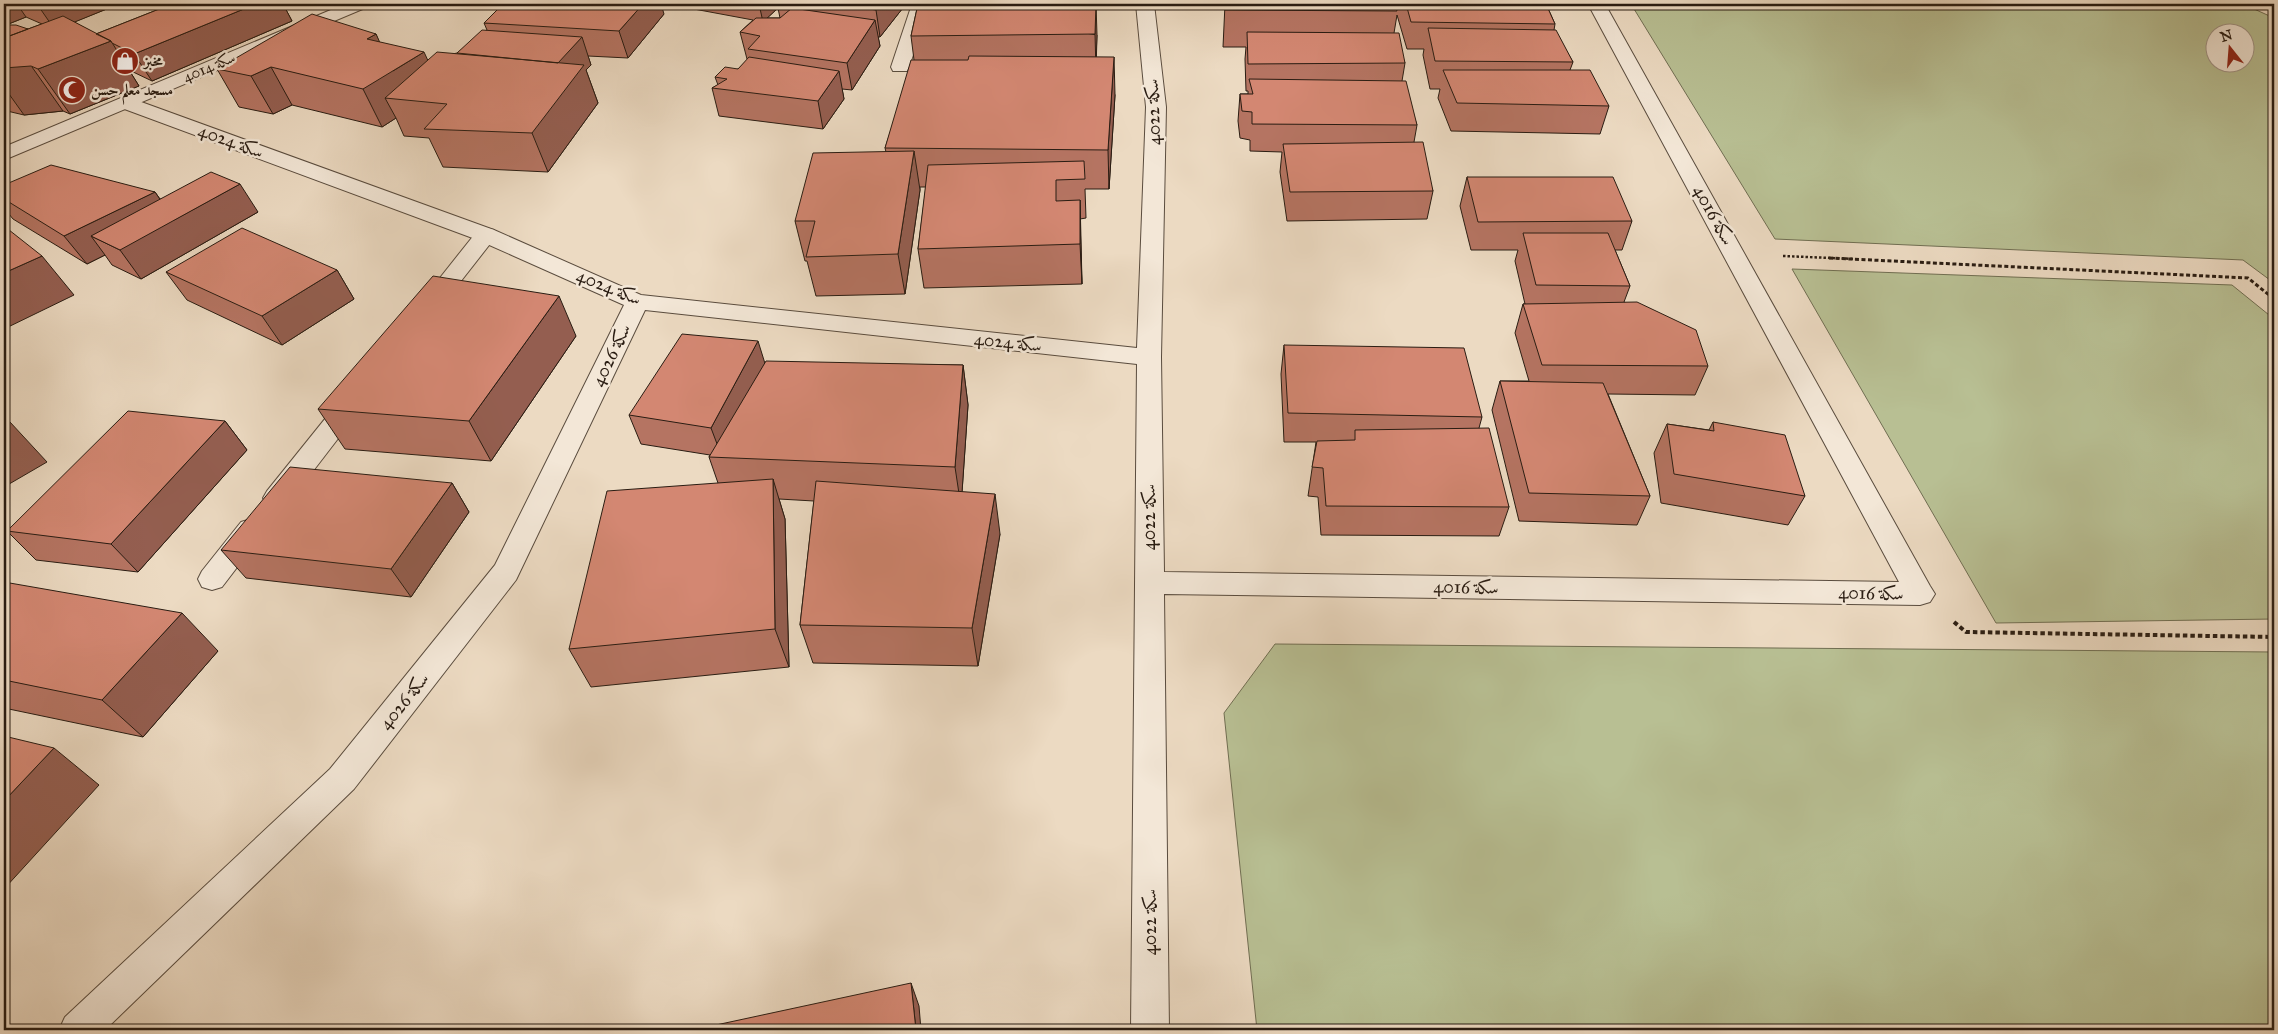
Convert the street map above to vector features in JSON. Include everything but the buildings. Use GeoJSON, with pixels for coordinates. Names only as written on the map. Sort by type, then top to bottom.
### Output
{"type":"FeatureCollection","features":[{"type":"Feature","properties":{"kind":"street","name":"سكة 4014"},"geometry":{"type":"LineString","coordinates":[[4,154],[359,4]]}},
{"type":"Feature","properties":{"kind":"street"},"geometry":{"type":"LineString","coordinates":[[900,67],[921,4]]}},
{"type":"Feature","properties":{"kind":"street","name":"سكة 4022"},"geometry":{"type":"LineString","coordinates":[[1145,4],[1156,107],[1149,357],[1150,1030]]}},
{"type":"Feature","properties":{"kind":"street","name":"سكة 4016"},"geometry":{"type":"LineString","coordinates":[[1149,583],[1920,594],[1736,254],[1597,4]]}},
{"type":"Feature","properties":{"kind":"street","name":"سكة 4024"},"geometry":{"type":"LineString","coordinates":[[126,103],[486,235],[638,302],[1149,357]]}},
{"type":"Feature","properties":{"kind":"street"},"geometry":{"type":"LineString","coordinates":[[413,326],[486,235]]}},
{"type":"Feature","properties":{"kind":"street","name":"سكة 4026"},"geometry":{"type":"LineString","coordinates":[[78,1030],[342,779],[506,572],[638,302]]}},
{"type":"Feature","properties":{"kind":"street"},"geometry":{"type":"LineString","coordinates":[[212,579],[370,380]]}},
{"type":"Feature","properties":{"kind":"path"},"geometry":{"type":"LineString","coordinates":[[1736,254],[2248,278],[2274,299]]}},
{"type":"Feature","properties":{"kind":"path"},"geometry":{"type":"LineString","coordinates":[[1920,594],[1966,632],[2274,637]]}},
{"type":"Feature","properties":{"kind":"green space"},"geometry":{"type":"Polygon","coordinates":[[[1631,4],[2243,4],[2274,18],[2274,283],[2243,260],[1775,239],[1631,4]]]}},
{"type":"Feature","properties":{"kind":"green space"},"geometry":{"type":"Polygon","coordinates":[[[1792,269],[2232,285],[2274,319],[2274,619],[1996,623],[1792,269]]]}},
{"type":"Feature","properties":{"kind":"green space"},"geometry":{"type":"Polygon","coordinates":[[[1275,644],[2274,652],[2274,1030],[1257,1030],[1224,713],[1275,644]]]}},
{"type":"Feature","properties":{"kind":"place","name":"مخبز"},"geometry":{"type":"Point","coordinates":[125,61]}},
{"type":"Feature","properties":{"kind":"place","name":"مسجد معلم حسن"},"geometry":{"type":"Point","coordinates":[72,90]}}]}
